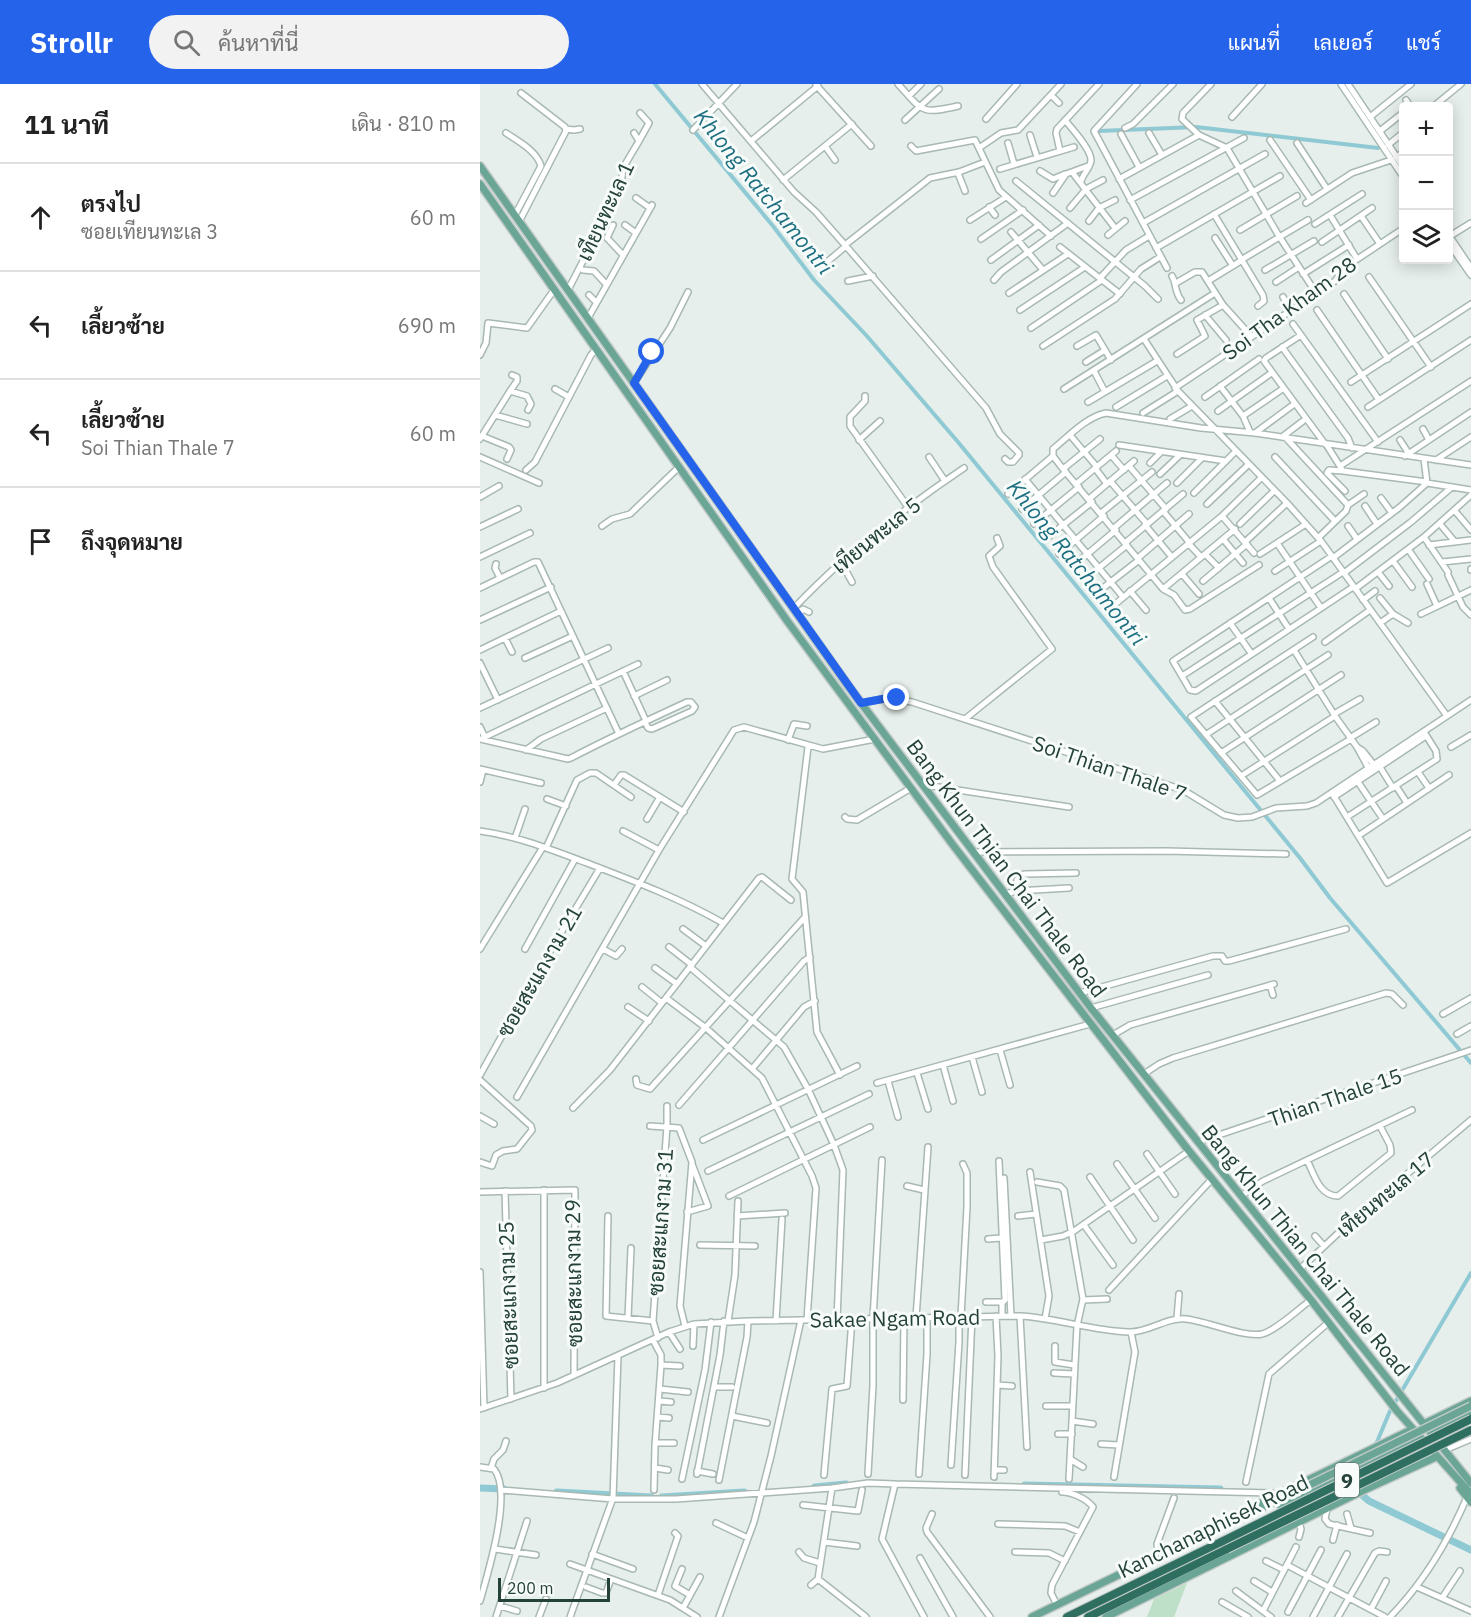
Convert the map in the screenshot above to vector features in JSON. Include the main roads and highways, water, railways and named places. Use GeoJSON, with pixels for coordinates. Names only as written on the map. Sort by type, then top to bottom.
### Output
{"type":"FeatureCollection","features":[{"type":"Feature","properties":{"kind":"highway","name":"Kanchanaphisek Road"},"geometry":{"type":"LineString","coordinates":[[1067,1617],[1471,1419]]}},
{"type":"Feature","properties":{"kind":"highway","name":"Kanchanaphisek Road"},"geometry":{"type":"LineString","coordinates":[[1088,1617],[1471,1430]]}},
{"type":"Feature","properties":{"kind":"main road","name":"Bang Khun Thian Chai Thale Road"},"geometry":{"type":"LineString","coordinates":[[480,166],[861,703],[1091,1008],[1463,1475],[1471,1481]]}},
{"type":"Feature","properties":{"kind":"main road","name":"Bang Khun Thian Chai Thale Road"},"geometry":{"type":"LineString","coordinates":[[480,186],[843,698],[1107,1047],[1329,1322],[1397,1411],[1455,1476],[1455,1481],[1470,1498]]}},
{"type":"Feature","properties":{"kind":"main road"},"geometry":{"type":"LineString","coordinates":[[553,288],[560,279]]}},
{"type":"Feature","properties":{"kind":"main road"},"geometry":{"type":"LineString","coordinates":[[564,303],[566,298],[573,297]]}},
{"type":"Feature","properties":{"kind":"main road"},"geometry":{"type":"LineString","coordinates":[[843,698],[850,698],[853,692]]}},
{"type":"Feature","properties":{"kind":"main road"},"geometry":{"type":"LineString","coordinates":[[1097,1034],[1104,1032],[1106,1027]]}},
{"type":"Feature","properties":{"kind":"main road"},"geometry":{"type":"LineString","coordinates":[[1107,1047],[1114,1037]]}},
{"type":"Feature","properties":{"kind":"main road"},"geometry":{"type":"LineString","coordinates":[[1311,1300],[1319,1293]]}},
{"type":"Feature","properties":{"kind":"main road"},"geometry":{"type":"LineString","coordinates":[[1424,1424],[1471,1401]]}},
{"type":"Feature","properties":{"kind":"main road"},"geometry":{"type":"LineString","coordinates":[[1178,1546],[1471,1406]]}},
{"type":"Feature","properties":{"kind":"main road"},"geometry":{"type":"LineString","coordinates":[[1430,1431],[1471,1411]]}},
{"type":"Feature","properties":{"kind":"main road"},"geometry":{"type":"LineString","coordinates":[[1032,1617],[1413,1429]]}},
{"type":"Feature","properties":{"kind":"main road"},"geometry":{"type":"LineString","coordinates":[[1178,1546],[1249,1519],[1419,1437]]}},
{"type":"Feature","properties":{"kind":"main road"},"geometry":{"type":"LineString","coordinates":[[1106,1617],[1436,1457]]}},
{"type":"Feature","properties":{"kind":"waterway","name":"Khlong Ratchamontri"},"geometry":{"type":"LineString","coordinates":[[655,84],[773,226],[814,280],[866,335],[958,442],[1300,858],[1330,898],[1471,1063]]}},
{"type":"Feature","properties":{"kind":"waterway"},"geometry":{"type":"LineString","coordinates":[[1099,131],[1196,127],[1378,148]]}},
{"type":"Feature","properties":{"kind":"waterway"},"geometry":{"type":"LineString","coordinates":[[1374,1449],[1390,1411],[1471,1273]]}},
{"type":"Feature","properties":{"kind":"waterway"},"geometry":{"type":"LineString","coordinates":[[1342,1478],[1369,1501],[1471,1550]]}},
{"type":"Feature","properties":{"kind":"waterway"},"geometry":{"type":"LineString","coordinates":[[815,1487],[846,1484]]}},
{"type":"Feature","properties":{"kind":"waterway"},"geometry":{"type":"LineString","coordinates":[[1025,1485],[1220,1489]]}},
{"type":"Feature","properties":{"kind":"waterway"},"geometry":{"type":"LineString","coordinates":[[480,1488],[504,1489]]}},
{"type":"Feature","properties":{"kind":"waterway"},"geometry":{"type":"LineString","coordinates":[[557,1492],[651,1497]]}},
{"type":"Feature","properties":{"kind":"waterway"},"geometry":{"type":"LineString","coordinates":[[662,1497],[744,1492]]}}]}
